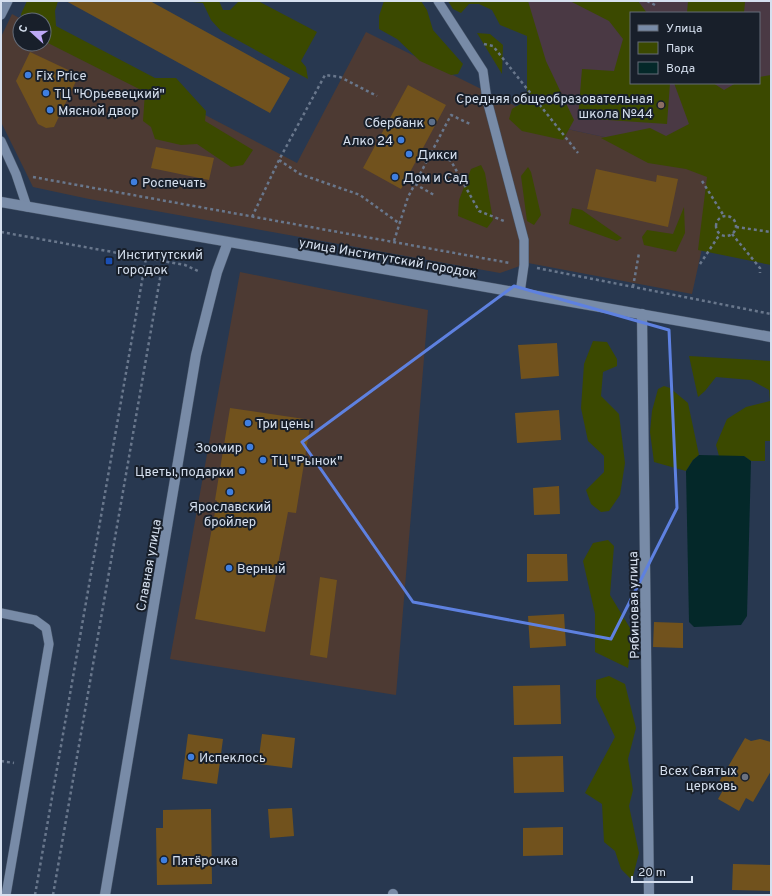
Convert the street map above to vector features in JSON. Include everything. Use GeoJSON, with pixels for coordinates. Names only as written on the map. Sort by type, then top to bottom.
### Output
{"type":"FeatureCollection","features":[{"type":"Feature","properties":{"kind":"street","name":"улица Институтский городок"},"geometry":{"type":"LineString","coordinates":[[1,202],[771,337]]}},
{"type":"Feature","properties":{"kind":"street","name":"Славная улица"},"geometry":{"type":"LineString","coordinates":[[105,895],[196,355],[218,272],[228,242]]}},
{"type":"Feature","properties":{"kind":"street","name":"Рябиновая улица"},"geometry":{"type":"LineString","coordinates":[[642,314],[649,895]]}},
{"type":"Feature","properties":{"kind":"lane"},"geometry":{"type":"LineString","coordinates":[[1,15],[8,1]]}},
{"type":"Feature","properties":{"kind":"lane"},"geometry":{"type":"LineString","coordinates":[[438,1],[483,70],[488,100],[524,240],[524,265],[520,292]]}},
{"type":"Feature","properties":{"kind":"lane"},"geometry":{"type":"LineString","coordinates":[[1,141],[16,174],[27,207]]}},
{"type":"Feature","properties":{"kind":"lane"},"geometry":{"type":"LineString","coordinates":[[1,613],[35,620],[46,628],[49,644],[6,895]]}},
{"type":"Feature","properties":{"kind":"path"},"geometry":{"type":"LineString","coordinates":[[647,1],[655,5]]}},
{"type":"Feature","properties":{"kind":"path"},"geometry":{"type":"LineString","coordinates":[[464,41],[493,46],[578,153]]}},
{"type":"Feature","properties":{"kind":"path"},"geometry":{"type":"LineString","coordinates":[[252,217],[279,160],[325,74],[340,78],[377,96]]}},
{"type":"Feature","properties":{"kind":"path"},"geometry":{"type":"LineString","coordinates":[[394,241],[408,197],[451,115],[470,124]]}},
{"type":"Feature","properties":{"kind":"path"},"geometry":{"type":"LineString","coordinates":[[432,152],[451,161],[479,212],[507,222]]}},
{"type":"Feature","properties":{"kind":"path"},"geometry":{"type":"LineString","coordinates":[[279,160],[300,174],[360,195],[400,224]]}},
{"type":"Feature","properties":{"kind":"path"},"geometry":{"type":"LineString","coordinates":[[16,174],[524,265],[633,288],[771,314]]}},
{"type":"Feature","properties":{"kind":"path"},"geometry":{"type":"LineString","coordinates":[[702,181],[724,216]]}},
{"type":"Feature","properties":{"kind":"path"},"geometry":{"type":"LineString","coordinates":[[415,184],[434,195]]}},
{"type":"Feature","properties":{"kind":"path"},"geometry":{"type":"LineString","coordinates":[[724,216],[732,218],[736,227],[732,234],[726,236],[720,234],[716,228],[718,220],[724,216]]}},
{"type":"Feature","properties":{"kind":"path"},"geometry":{"type":"LineString","coordinates":[[736,227],[771,232]]}},
{"type":"Feature","properties":{"kind":"path"},"geometry":{"type":"LineString","coordinates":[[1,232],[185,265],[198,271]]}},
{"type":"Feature","properties":{"kind":"path"},"geometry":{"type":"LineString","coordinates":[[700,264],[720,234]]}},
{"type":"Feature","properties":{"kind":"path"},"geometry":{"type":"LineString","coordinates":[[732,234],[760,268],[760,273]]}},
{"type":"Feature","properties":{"kind":"path"},"geometry":{"type":"LineString","coordinates":[[633,288],[639,253]]}},
{"type":"Feature","properties":{"kind":"path"},"geometry":{"type":"LineString","coordinates":[[35,895],[146,258]]}},
{"type":"Feature","properties":{"kind":"path"},"geometry":{"type":"LineString","coordinates":[[53,895],[164,261]]}},
{"type":"Feature","properties":{"kind":"highlighted area"},"geometry":{"type":"Polygon","coordinates":[[[514,286],[669,330],[677,508],[611,639],[413,602],[302,442],[514,286]]]}},
{"type":"Feature","properties":{"kind":"shaded area","name":"Средняя общеобразовательная школа №44"},"geometry":{"type":"Polygon","coordinates":[[[520,1],[771,1],[771,143],[721,162],[558,127],[520,1]]]}},
{"type":"Feature","properties":{"kind":"shaded area"},"geometry":{"type":"Polygon","coordinates":[[[12,14],[12,52],[52,52],[52,35],[297,163],[366,32],[558,127],[721,162],[692,294],[528,263],[500,273],[89,199],[33,187],[1,122],[1,37],[12,14]]]}},
{"type":"Feature","properties":{"kind":"shaded area"},"geometry":{"type":"Polygon","coordinates":[[[240,272],[428,310],[396,695],[170,659],[240,272]]]}},
{"type":"Feature","properties":{"kind":"green space"},"geometry":{"type":"Polygon","coordinates":[[[27,1],[58,1],[55,11],[56,26],[155,78],[176,78],[206,111],[205,121],[253,150],[243,165],[231,167],[197,144],[181,145],[155,139],[151,127],[143,121],[145,92],[52,45],[52,12],[22,12],[27,1]]]}},
{"type":"Feature","properties":{"kind":"green space"},"geometry":{"type":"Polygon","coordinates":[[[182,1],[219,1],[223,10],[230,10],[239,1],[258,1],[317,32],[301,61],[306,67],[308,79],[221,31],[211,20],[203,3],[182,1]]]}},
{"type":"Feature","properties":{"kind":"green space"},"geometry":{"type":"Polygon","coordinates":[[[384,1],[421,1],[427,10],[433,30],[463,64],[458,74],[451,75],[420,61],[397,39],[379,29],[379,16],[384,1]]]}},
{"type":"Feature","properties":{"kind":"green space"},"geometry":{"type":"Polygon","coordinates":[[[448,1],[528,1],[546,61],[574,120],[563,140],[522,131],[509,119],[512,109],[527,100],[527,36],[500,25],[492,10],[479,4],[469,4],[461,13],[453,9],[448,1]]]}},
{"type":"Feature","properties":{"kind":"green space"},"geometry":{"type":"Polygon","coordinates":[[[570,1],[638,1],[646,12],[630,12],[630,84],[670,84],[667,124],[578,118],[582,69],[614,71],[623,39],[609,21],[570,1]]]}},
{"type":"Feature","properties":{"kind":"green space"},"geometry":{"type":"Polygon","coordinates":[[[688,1],[745,2],[744,12],[687,12],[688,1]]]}},
{"type":"Feature","properties":{"kind":"green space"},"geometry":{"type":"Polygon","coordinates":[[[477,33],[490,34],[503,45],[502,74],[477,33]]]}},
{"type":"Feature","properties":{"kind":"green space"},"geometry":{"type":"Polygon","coordinates":[[[771,75],[771,265],[698,250],[707,177],[686,169],[648,163],[601,138],[650,128],[666,136],[689,124],[674,84],[715,84],[724,90],[734,84],[760,84],[760,77],[771,75]]]}},
{"type":"Feature","properties":{"kind":"green space"},"geometry":{"type":"Polygon","coordinates":[[[481,165],[485,173],[493,220],[487,228],[458,216],[459,200],[471,169],[481,165]]]}},
{"type":"Feature","properties":{"kind":"green space"},"geometry":{"type":"Polygon","coordinates":[[[528,167],[531,172],[541,215],[534,225],[527,221],[521,176],[528,167]]]}},
{"type":"Feature","properties":{"kind":"green space"},"geometry":{"type":"Polygon","coordinates":[[[684,207],[685,233],[676,252],[644,245],[642,237],[647,230],[673,234],[684,207]]]}},
{"type":"Feature","properties":{"kind":"green space"},"geometry":{"type":"Polygon","coordinates":[[[572,208],[582,210],[622,238],[617,241],[569,224],[572,208]]]}},
{"type":"Feature","properties":{"kind":"green space"},"geometry":{"type":"Polygon","coordinates":[[[593,341],[607,342],[617,359],[617,366],[603,372],[601,396],[619,414],[625,463],[620,495],[609,511],[601,512],[591,504],[586,490],[604,472],[604,456],[588,441],[581,408],[584,364],[593,341]]]}},
{"type":"Feature","properties":{"kind":"green space"},"geometry":{"type":"Polygon","coordinates":[[[689,356],[771,361],[771,441],[765,441],[765,461],[751,461],[744,456],[719,456],[716,445],[727,419],[746,407],[770,401],[769,390],[751,380],[716,377],[698,397],[689,356]]]}},
{"type":"Feature","properties":{"kind":"green space"},"geometry":{"type":"Polygon","coordinates":[[[664,386],[670,388],[688,403],[699,455],[693,460],[686,471],[654,462],[650,432],[652,411],[658,389],[664,386]]]}},
{"type":"Feature","properties":{"kind":"green space"},"geometry":{"type":"Polygon","coordinates":[[[608,540],[614,546],[610,595],[633,633],[628,668],[595,652],[595,614],[583,561],[593,543],[608,540]]]}},
{"type":"Feature","properties":{"kind":"green space"},"geometry":{"type":"Polygon","coordinates":[[[609,676],[625,684],[636,728],[628,759],[633,790],[629,806],[639,853],[632,880],[621,869],[615,851],[604,842],[602,804],[585,793],[615,737],[596,697],[596,680],[609,676]]]}},
{"type":"Feature","properties":{"kind":"water"},"geometry":{"type":"Polygon","coordinates":[[[699,455],[744,456],[751,461],[747,616],[741,625],[694,627],[689,622],[686,471],[693,460],[699,455]]]}},
{"type":"Feature","properties":{"kind":"building"},"geometry":{"type":"Polygon","coordinates":[[[66,1],[150,1],[290,78],[270,113],[66,1]]]}},
{"type":"Feature","properties":{"kind":"building","name":"ТЦ \"Юрьевецкий\""},"geometry":{"type":"Polygon","coordinates":[[[30,52],[79,75],[54,127],[46,128],[38,124],[16,81],[30,52]]]}},
{"type":"Feature","properties":{"kind":"building"},"geometry":{"type":"Polygon","coordinates":[[[408,85],[446,105],[401,189],[363,168],[408,85]]]}},
{"type":"Feature","properties":{"kind":"building"},"geometry":{"type":"Polygon","coordinates":[[[156,147],[214,158],[209,180],[151,168],[156,147]]]}},
{"type":"Feature","properties":{"kind":"building"},"geometry":{"type":"Polygon","coordinates":[[[596,169],[656,182],[657,175],[678,179],[668,227],[587,209],[596,169]]]}},
{"type":"Feature","properties":{"kind":"building"},"geometry":{"type":"Polygon","coordinates":[[[557,343],[559,376],[521,379],[518,345],[557,343]]]}},
{"type":"Feature","properties":{"kind":"building"},"geometry":{"type":"Polygon","coordinates":[[[230,408],[311,420],[296,513],[288,512],[265,632],[195,619],[217,501],[215,500],[230,408]]]}},
{"type":"Feature","properties":{"kind":"building"},"geometry":{"type":"Polygon","coordinates":[[[559,410],[561,440],[517,443],[515,413],[559,410]]]}},
{"type":"Feature","properties":{"kind":"building"},"geometry":{"type":"Polygon","coordinates":[[[559,486],[560,514],[534,515],[533,488],[559,486]]]}},
{"type":"Feature","properties":{"kind":"building"},"geometry":{"type":"Polygon","coordinates":[[[527,554],[567,554],[568,581],[527,582],[527,554]]]}},
{"type":"Feature","properties":{"kind":"building"},"geometry":{"type":"Polygon","coordinates":[[[320,577],[337,580],[327,658],[310,655],[320,577]]]}},
{"type":"Feature","properties":{"kind":"building"},"geometry":{"type":"Polygon","coordinates":[[[564,614],[566,646],[530,648],[528,616],[564,614]]]}},
{"type":"Feature","properties":{"kind":"building"},"geometry":{"type":"Polygon","coordinates":[[[654,622],[683,623],[683,648],[653,647],[654,622]]]}},
{"type":"Feature","properties":{"kind":"building"},"geometry":{"type":"Polygon","coordinates":[[[560,685],[561,724],[514,725],[513,686],[560,685]]]}},
{"type":"Feature","properties":{"kind":"building"},"geometry":{"type":"Polygon","coordinates":[[[188,734],[223,739],[217,784],[182,779],[188,734]]]}},
{"type":"Feature","properties":{"kind":"building"},"geometry":{"type":"Polygon","coordinates":[[[262,734],[295,738],[292,768],[258,764],[262,734]]]}},
{"type":"Feature","properties":{"kind":"building","name":"Всех Святых церковь"},"geometry":{"type":"Polygon","coordinates":[[[745,738],[751,741],[760,739],[771,742],[771,771],[753,802],[746,798],[739,811],[718,799],[726,785],[719,782],[745,738]]]}},
{"type":"Feature","properties":{"kind":"building"},"geometry":{"type":"Polygon","coordinates":[[[563,756],[564,792],[514,793],[513,757],[563,756]]]}},
{"type":"Feature","properties":{"kind":"building"},"geometry":{"type":"Polygon","coordinates":[[[292,808],[294,836],[270,838],[268,809],[292,808]]]}},
{"type":"Feature","properties":{"kind":"building"},"geometry":{"type":"Polygon","coordinates":[[[211,809],[212,884],[157,885],[156,828],[163,828],[163,810],[211,809]]]}},
{"type":"Feature","properties":{"kind":"building"},"geometry":{"type":"Polygon","coordinates":[[[563,827],[563,855],[523,856],[523,828],[563,827]]]}},
{"type":"Feature","properties":{"kind":"building"},"geometry":{"type":"Polygon","coordinates":[[[733,864],[771,865],[771,891],[732,890],[733,864]]]}},
{"type":"Feature","properties":{"kind":"place","name":"Fix Price"},"geometry":{"type":"Point","coordinates":[28,75]}},
{"type":"Feature","properties":{"kind":"place","name":"ТЦ \"Юрьевецкий\""},"geometry":{"type":"Point","coordinates":[46,93]}},
{"type":"Feature","properties":{"kind":"place","name":"Средняя общеобразовательная школа №44"},"geometry":{"type":"Point","coordinates":[661,105]}},
{"type":"Feature","properties":{"kind":"place","name":"Мясной двор"},"geometry":{"type":"Point","coordinates":[50,110]}},
{"type":"Feature","properties":{"kind":"place","name":"Сбербанк"},"geometry":{"type":"Point","coordinates":[432,122]}},
{"type":"Feature","properties":{"kind":"place","name":"Алко 24"},"geometry":{"type":"Point","coordinates":[401,140]}},
{"type":"Feature","properties":{"kind":"place","name":"Дикси"},"geometry":{"type":"Point","coordinates":[409,154]}},
{"type":"Feature","properties":{"kind":"place","name":"Дом и Сад"},"geometry":{"type":"Point","coordinates":[395,177]}},
{"type":"Feature","properties":{"kind":"place","name":"Роспечать"},"geometry":{"type":"Point","coordinates":[134,182]}},
{"type":"Feature","properties":{"kind":"place","name":"Институтский городок"},"geometry":{"type":"Point","coordinates":[109,261]}},
{"type":"Feature","properties":{"kind":"place","name":"Три цены"},"geometry":{"type":"Point","coordinates":[248,423]}},
{"type":"Feature","properties":{"kind":"place","name":"Зоомир"},"geometry":{"type":"Point","coordinates":[250,447]}},
{"type":"Feature","properties":{"kind":"place","name":"ТЦ \"Рынок\""},"geometry":{"type":"Point","coordinates":[263,460]}},
{"type":"Feature","properties":{"kind":"place","name":"Цветы, подарки"},"geometry":{"type":"Point","coordinates":[242,471]}},
{"type":"Feature","properties":{"kind":"place","name":"Ярославский бройлер"},"geometry":{"type":"Point","coordinates":[230,492]}},
{"type":"Feature","properties":{"kind":"place","name":"Верный"},"geometry":{"type":"Point","coordinates":[229,568]}},
{"type":"Feature","properties":{"kind":"place","name":"Испеклось"},"geometry":{"type":"Point","coordinates":[191,757]}},
{"type":"Feature","properties":{"kind":"place","name":"Всех Святых церковь"},"geometry":{"type":"Point","coordinates":[745,777]}},
{"type":"Feature","properties":{"kind":"place","name":"Пятёрочка"},"geometry":{"type":"Point","coordinates":[164,860]}}]}
